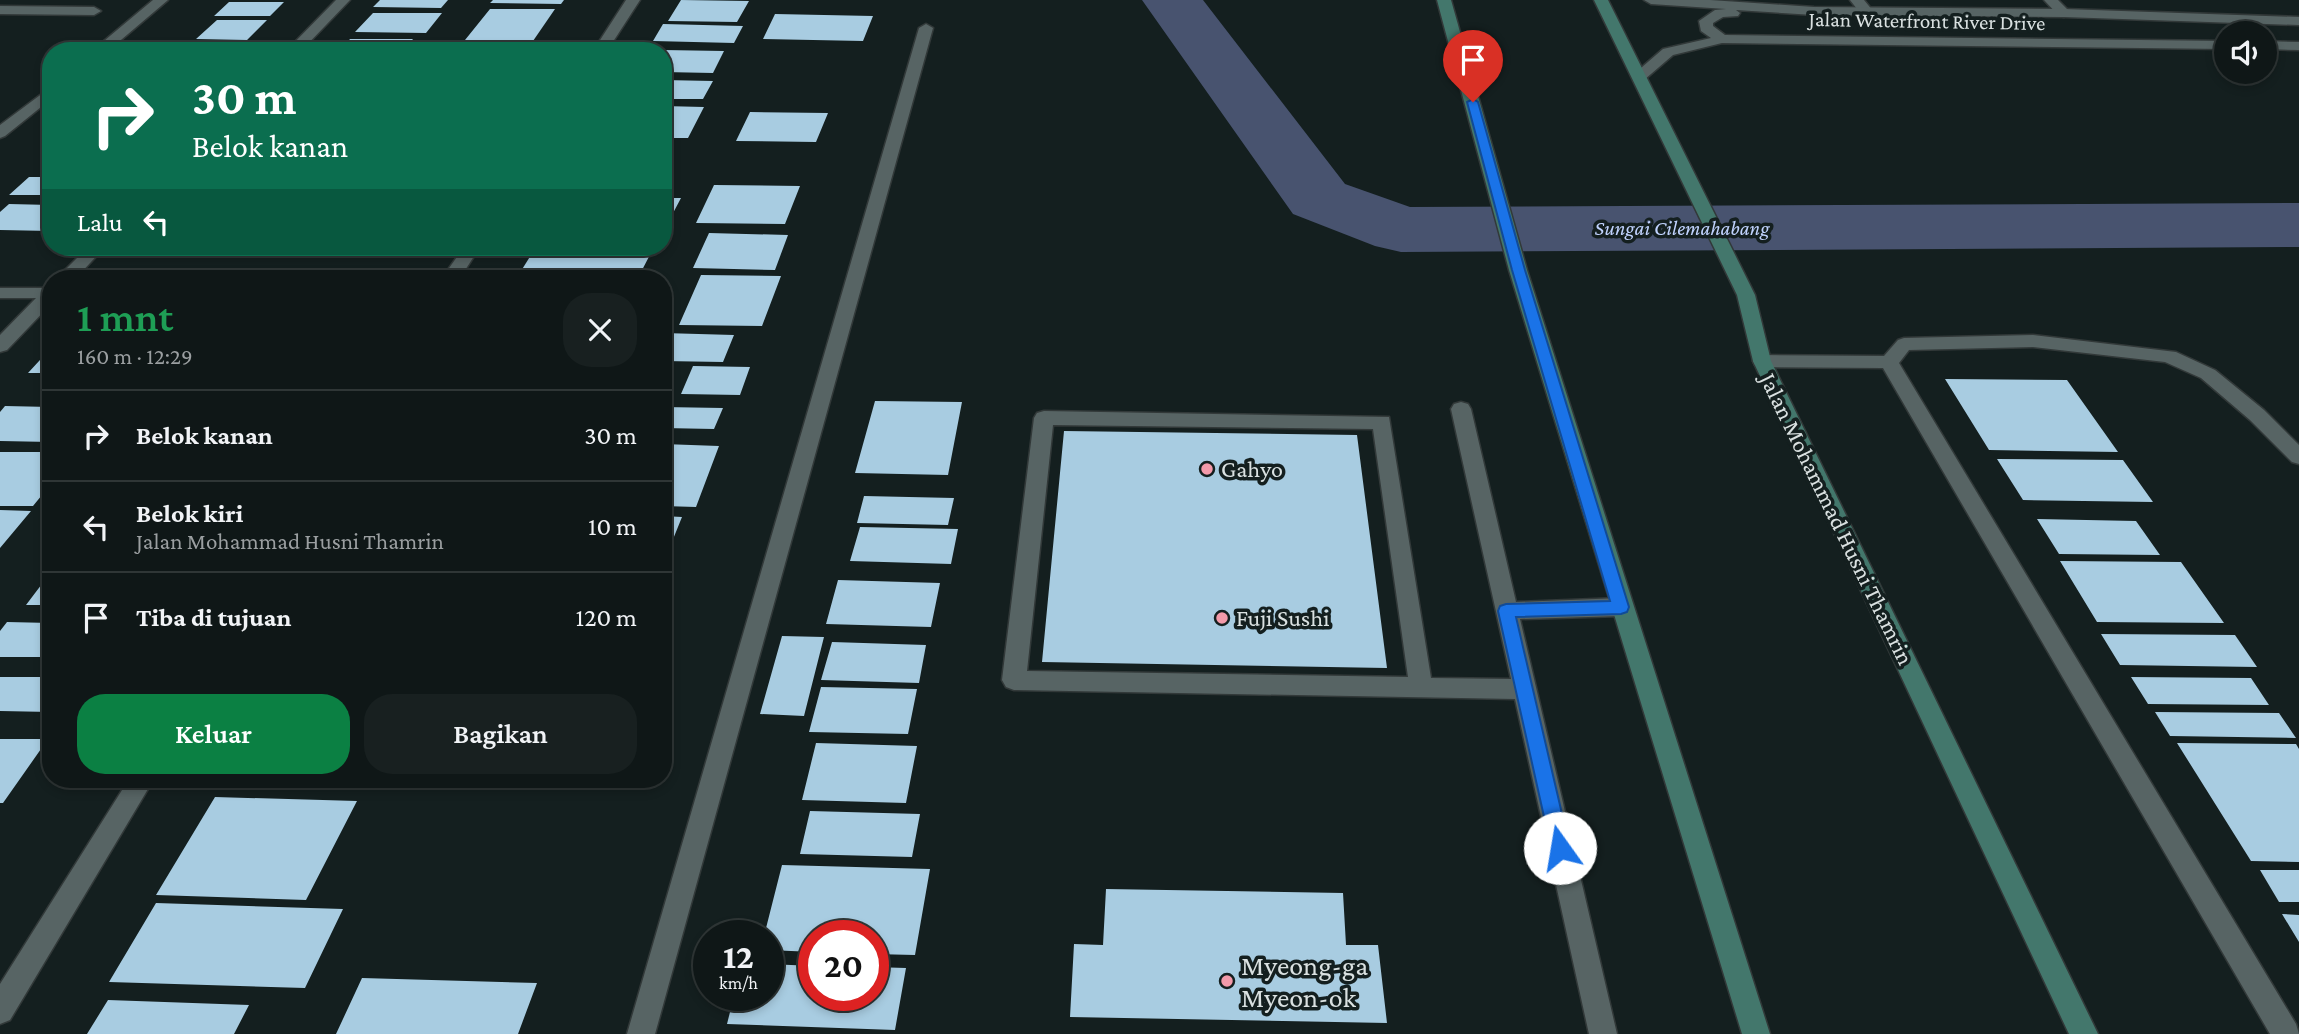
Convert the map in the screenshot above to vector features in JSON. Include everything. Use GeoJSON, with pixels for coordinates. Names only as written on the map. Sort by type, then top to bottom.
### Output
{"type":"FeatureCollection","features":[{"type":"Feature","properties":{"kind":"street"},"geometry":{"type":"LineString","coordinates":[[110,42],[161,0]]}},
{"type":"Feature","properties":{"kind":"street"},"geometry":{"type":"LineString","coordinates":[[302,42],[343,0]]}},
{"type":"Feature","properties":{"kind":"street"},"geometry":{"type":"LineString","coordinates":[[606,42],[633,0]]}},
{"type":"Feature","properties":{"kind":"street"},"geometry":{"type":"LineString","coordinates":[[1444,0],[1518,270],[1756,1034]]}},
{"type":"Feature","properties":{"kind":"street","name":"Jalan Mohammad Husni Thamrin"},"geometry":{"type":"LineString","coordinates":[[1601,0],[1745,295],[1762,361],[2084,1034]]}},
{"type":"Feature","properties":{"kind":"street","name":"Jalan Waterfront River Drive"},"geometry":{"type":"LineString","coordinates":[[1651,0],[1814,11],[1862,6],[2299,21]]}},
{"type":"Feature","properties":{"kind":"street"},"geometry":{"type":"LineString","coordinates":[[2051,0],[2064,13]]}},
{"type":"Feature","properties":{"kind":"street"},"geometry":{"type":"LineString","coordinates":[[0,9],[94,11]]}},
{"type":"Feature","properties":{"kind":"street"},"geometry":{"type":"LineString","coordinates":[[1723,39],[1706,28],[1706,20],[1720,13],[1814,11]]}},
{"type":"Feature","properties":{"kind":"street"},"geometry":{"type":"LineString","coordinates":[[641,1034],[926,28]]}},
{"type":"Feature","properties":{"kind":"street","name":"Jalan Waterfront River Drive"},"geometry":{"type":"LineString","coordinates":[[1639,77],[1668,52],[1723,39],[2214,45]]}},
{"type":"Feature","properties":{"kind":"street"},"geometry":{"type":"LineString","coordinates":[[2277,46],[2299,46]]}},
{"type":"Feature","properties":{"kind":"street"},"geometry":{"type":"LineString","coordinates":[[0,133],[42,98]]}},
{"type":"Feature","properties":{"kind":"street"},"geometry":{"type":"LineString","coordinates":[[74,270],[88,256]]}},
{"type":"Feature","properties":{"kind":"street"},"geometry":{"type":"LineString","coordinates":[[0,293],[42,293]]}},
{"type":"Feature","properties":{"kind":"street"},"geometry":{"type":"LineString","coordinates":[[0,346],[42,302]]}},
{"type":"Feature","properties":{"kind":"street"},"geometry":{"type":"LineString","coordinates":[[1889,362],[1904,344],[2034,341],[2169,356],[2208,374],[2257,415],[2299,457]]}},
{"type":"Feature","properties":{"kind":"street"},"geometry":{"type":"LineString","coordinates":[[1762,361],[1889,362]]}},
{"type":"Feature","properties":{"kind":"street"},"geometry":{"type":"LineString","coordinates":[[1889,362],[2286,1034]]}},
{"type":"Feature","properties":{"kind":"street"},"geometry":{"type":"LineString","coordinates":[[1461,409],[1603,1034]]}},
{"type":"Feature","properties":{"kind":"street"},"geometry":{"type":"LineString","coordinates":[[1421,687],[1382,422],[1044,418],[1014,680],[1524,689]]}},
{"type":"Feature","properties":{"kind":"street"},"geometry":{"type":"LineString","coordinates":[[1506,611],[1621,607]]}},
{"type":"Feature","properties":{"kind":"street"},"geometry":{"type":"LineString","coordinates":[[0,1010],[136,788]]}},
{"type":"Feature","properties":{"kind":"building"},"geometry":{"type":"Polygon","coordinates":[[[380,0],[448,0],[441,8],[373,7],[380,0]]]}},
{"type":"Feature","properties":{"kind":"building"},"geometry":{"type":"Polygon","coordinates":[[[493,0],[564,0],[561,4],[490,3],[493,0]]]}},
{"type":"Feature","properties":{"kind":"building"},"geometry":{"type":"Polygon","coordinates":[[[681,0],[749,1],[737,22],[668,21],[681,0]]]}},
{"type":"Feature","properties":{"kind":"building"},"geometry":{"type":"Polygon","coordinates":[[[229,2],[284,2],[270,16],[214,16],[229,2]]]}},
{"type":"Feature","properties":{"kind":"building"},"geometry":{"type":"Polygon","coordinates":[[[490,9],[555,9],[533,41],[465,40],[490,9]]]}},
{"type":"Feature","properties":{"kind":"building"},"geometry":{"type":"Polygon","coordinates":[[[373,13],[442,13],[426,33],[355,32],[373,13]]]}},
{"type":"Feature","properties":{"kind":"building"},"geometry":{"type":"Polygon","coordinates":[[[775,14],[873,16],[863,41],[763,39],[775,14]]]}},
{"type":"Feature","properties":{"kind":"building"},"geometry":{"type":"Polygon","coordinates":[[[217,20],[267,20],[247,40],[196,39],[217,20]]]}},
{"type":"Feature","properties":{"kind":"building"},"geometry":{"type":"Polygon","coordinates":[[[663,24],[743,26],[734,43],[653,41],[663,24]]]}},
{"type":"Feature","properties":{"kind":"building"},"geometry":{"type":"Polygon","coordinates":[[[350,39],[413,39],[410,42],[348,42],[350,39]]]}},
{"type":"Feature","properties":{"kind":"building"},"geometry":{"type":"Polygon","coordinates":[[[672,50],[724,51],[713,73],[672,72],[672,50]]]}},
{"type":"Feature","properties":{"kind":"building"},"geometry":{"type":"Polygon","coordinates":[[[672,80],[713,81],[703,99],[672,99],[672,80]]]}},
{"type":"Feature","properties":{"kind":"building"},"geometry":{"type":"Polygon","coordinates":[[[672,106],[704,107],[688,138],[672,138],[672,106]]]}},
{"type":"Feature","properties":{"kind":"building"},"geometry":{"type":"Polygon","coordinates":[[[750,112],[828,113],[816,142],[736,141],[750,112]]]}},
{"type":"Feature","properties":{"kind":"building"},"geometry":{"type":"Polygon","coordinates":[[[29,177],[42,177],[42,195],[9,195],[29,177]]]}},
{"type":"Feature","properties":{"kind":"building"},"geometry":{"type":"Polygon","coordinates":[[[714,185],[800,186],[785,224],[696,223],[714,185]]]}},
{"type":"Feature","properties":{"kind":"building"},"geometry":{"type":"Polygon","coordinates":[[[672,198],[681,198],[672,215],[672,198]]]}},
{"type":"Feature","properties":{"kind":"building"},"geometry":{"type":"Polygon","coordinates":[[[9,204],[42,205],[42,231],[0,230],[0,212],[9,204]]]}},
{"type":"Feature","properties":{"kind":"building"},"geometry":{"type":"Polygon","coordinates":[[[709,233],[788,235],[775,270],[693,268],[709,233]]]}},
{"type":"Feature","properties":{"kind":"building"},"geometry":{"type":"Polygon","coordinates":[[[530,256],[649,256],[642,270],[522,270],[530,256]]]}},
{"type":"Feature","properties":{"kind":"building"},"geometry":{"type":"Polygon","coordinates":[[[701,275],[781,276],[762,326],[679,325],[701,275]]]}},
{"type":"Feature","properties":{"kind":"building"},"geometry":{"type":"Polygon","coordinates":[[[672,333],[734,335],[723,362],[672,361],[672,333]]]}},
{"type":"Feature","properties":{"kind":"building"},"geometry":{"type":"Polygon","coordinates":[[[42,358],[42,373],[28,373],[42,358]]]}},
{"type":"Feature","properties":{"kind":"building"},"geometry":{"type":"Polygon","coordinates":[[[693,366],[750,367],[740,395],[681,394],[693,366]]]}},
{"type":"Feature","properties":{"kind":"building"},"geometry":{"type":"Polygon","coordinates":[[[1945,379],[2067,380],[2118,452],[1989,450],[1945,379]]]}},
{"type":"Feature","properties":{"kind":"building"},"geometry":{"type":"Polygon","coordinates":[[[875,401],[962,402],[948,475],[855,473],[875,401]]]}},
{"type":"Feature","properties":{"kind":"building"},"geometry":{"type":"Polygon","coordinates":[[[5,406],[42,407],[42,442],[0,441],[0,412],[5,406]]]}},
{"type":"Feature","properties":{"kind":"building"},"geometry":{"type":"Polygon","coordinates":[[[672,407],[723,408],[714,429],[672,428],[672,407]]]}},
{"type":"Feature","properties":{"kind":"building"},"geometry":{"type":"Polygon","coordinates":[[[1064,431],[1357,435],[1387,668],[1042,662],[1064,431]]]}},
{"type":"Feature","properties":{"kind":"building"},"geometry":{"type":"Polygon","coordinates":[[[672,444],[719,446],[696,507],[672,506],[672,444]]]}},
{"type":"Feature","properties":{"kind":"building"},"geometry":{"type":"Polygon","coordinates":[[[0,452],[42,452],[42,495],[33,506],[0,506],[0,452]]]}},
{"type":"Feature","properties":{"kind":"building"},"geometry":{"type":"Polygon","coordinates":[[[1997,459],[2123,460],[2153,502],[2023,500],[1997,459]]]}},
{"type":"Feature","properties":{"kind":"building"},"geometry":{"type":"Polygon","coordinates":[[[864,496],[954,498],[948,525],[857,523],[864,496]]]}},
{"type":"Feature","properties":{"kind":"building"},"geometry":{"type":"Polygon","coordinates":[[[0,510],[31,511],[0,548],[0,510]]]}},
{"type":"Feature","properties":{"kind":"building"},"geometry":{"type":"Polygon","coordinates":[[[672,516],[682,517],[672,542],[672,516]]]}},
{"type":"Feature","properties":{"kind":"building"},"geometry":{"type":"Polygon","coordinates":[[[2037,519],[2136,521],[2160,555],[2059,554],[2037,519]]]}},
{"type":"Feature","properties":{"kind":"building"},"geometry":{"type":"Polygon","coordinates":[[[860,527],[958,529],[951,564],[850,561],[860,527]]]}},
{"type":"Feature","properties":{"kind":"building"},"geometry":{"type":"Polygon","coordinates":[[[2060,561],[2181,562],[2224,623],[2097,622],[2060,561]]]}},
{"type":"Feature","properties":{"kind":"building"},"geometry":{"type":"Polygon","coordinates":[[[838,580],[940,583],[931,627],[826,624],[838,580]]]}},
{"type":"Feature","properties":{"kind":"building"},"geometry":{"type":"Polygon","coordinates":[[[42,584],[42,605],[26,605],[42,584]]]}},
{"type":"Feature","properties":{"kind":"building"},"geometry":{"type":"Polygon","coordinates":[[[7,622],[42,623],[42,657],[0,657],[0,631],[7,622]]]}},
{"type":"Feature","properties":{"kind":"building"},"geometry":{"type":"Polygon","coordinates":[[[2101,634],[2235,635],[2257,667],[2120,665],[2101,634]]]}},
{"type":"Feature","properties":{"kind":"building"},"geometry":{"type":"Polygon","coordinates":[[[782,636],[824,637],[804,716],[760,714],[782,636]]]}},
{"type":"Feature","properties":{"kind":"building"},"geometry":{"type":"Polygon","coordinates":[[[832,642],[926,645],[919,683],[821,680],[832,642]]]}},
{"type":"Feature","properties":{"kind":"building"},"geometry":{"type":"Polygon","coordinates":[[[0,677],[42,677],[42,712],[0,711],[0,677]]]}},
{"type":"Feature","properties":{"kind":"building"},"geometry":{"type":"Polygon","coordinates":[[[2131,677],[2251,678],[2269,705],[2148,704],[2131,677]]]}},
{"type":"Feature","properties":{"kind":"building"},"geometry":{"type":"Polygon","coordinates":[[[821,687],[917,689],[908,734],[809,732],[821,687]]]}},
{"type":"Feature","properties":{"kind":"building"},"geometry":{"type":"Polygon","coordinates":[[[2155,712],[2279,713],[2296,738],[2170,736],[2155,712]]]}},
{"type":"Feature","properties":{"kind":"building"},"geometry":{"type":"Polygon","coordinates":[[[0,739],[42,739],[42,748],[3,803],[0,803],[0,739]]]}},
{"type":"Feature","properties":{"kind":"building"},"geometry":{"type":"Polygon","coordinates":[[[816,743],[917,746],[906,803],[802,800],[816,743]]]}},
{"type":"Feature","properties":{"kind":"building"},"geometry":{"type":"Polygon","coordinates":[[[2177,743],[2296,744],[2299,749],[2299,862],[2251,861],[2177,743]]]}},
{"type":"Feature","properties":{"kind":"building"},"geometry":{"type":"Polygon","coordinates":[[[215,797],[357,801],[306,900],[156,895],[215,797]]]}},
{"type":"Feature","properties":{"kind":"building"},"geometry":{"type":"Polygon","coordinates":[[[810,811],[920,814],[912,857],[800,854],[810,811]]]}},
{"type":"Feature","properties":{"kind":"building"},"geometry":{"type":"Polygon","coordinates":[[[782,865],[930,869],[915,955],[889,954],[889,920],[798,920],[798,951],[784,951],[784,920],[768,920],[782,865]]]}},
{"type":"Feature","properties":{"kind":"building"},"geometry":{"type":"Polygon","coordinates":[[[2260,870],[2299,870],[2299,902],[2279,902],[2260,870]]]}},
{"type":"Feature","properties":{"kind":"building","name":"Myeong-ga Myeon-ok"},"geometry":{"type":"Polygon","coordinates":[[[1106,889],[1343,893],[1346,945],[1378,945],[1387,1023],[1070,1017],[1074,944],[1103,945],[1106,889]]]}},
{"type":"Feature","properties":{"kind":"building"},"geometry":{"type":"Polygon","coordinates":[[[156,903],[343,909],[305,988],[109,982],[156,903]]]}},
{"type":"Feature","properties":{"kind":"building"},"geometry":{"type":"Polygon","coordinates":[[[2282,914],[2299,915],[2299,942],[2282,914]]]}},
{"type":"Feature","properties":{"kind":"building"},"geometry":{"type":"Polygon","coordinates":[[[784,965],[798,965],[798,1011],[889,1011],[889,967],[906,968],[895,1030],[727,1024],[730,1011],[784,1011],[784,965]]]}},
{"type":"Feature","properties":{"kind":"building"},"geometry":{"type":"Polygon","coordinates":[[[362,978],[537,983],[518,1034],[336,1034],[362,978]]]}},
{"type":"Feature","properties":{"kind":"building"},"geometry":{"type":"Polygon","coordinates":[[[108,1000],[249,1005],[234,1034],[87,1034],[108,1000]]]}},
{"type":"Feature","properties":{"kind":"waterway","name":"Sungai Cilemahabang"},"geometry":{"type":"LineString","coordinates":[[1172,0],[1319,199],[1401,230],[2299,225]]}},
{"type":"Feature","properties":{"kind":"place","name":"Gahyo"},"geometry":{"type":"Point","coordinates":[1207,469]}},
{"type":"Feature","properties":{"kind":"place","name":"Fuji Sushi"},"geometry":{"type":"Point","coordinates":[1222,618]}},
{"type":"Feature","properties":{"kind":"place","name":"Myeong-ga Myeon-ok"},"geometry":{"type":"Point","coordinates":[1227,981]}},
{"type":"Feature","properties":{"kind":"route"},"geometry":{"type":"LineString","coordinates":[[1473,102],[1518,270],[1621,607],[1506,611],[1560,848]]}}]}
